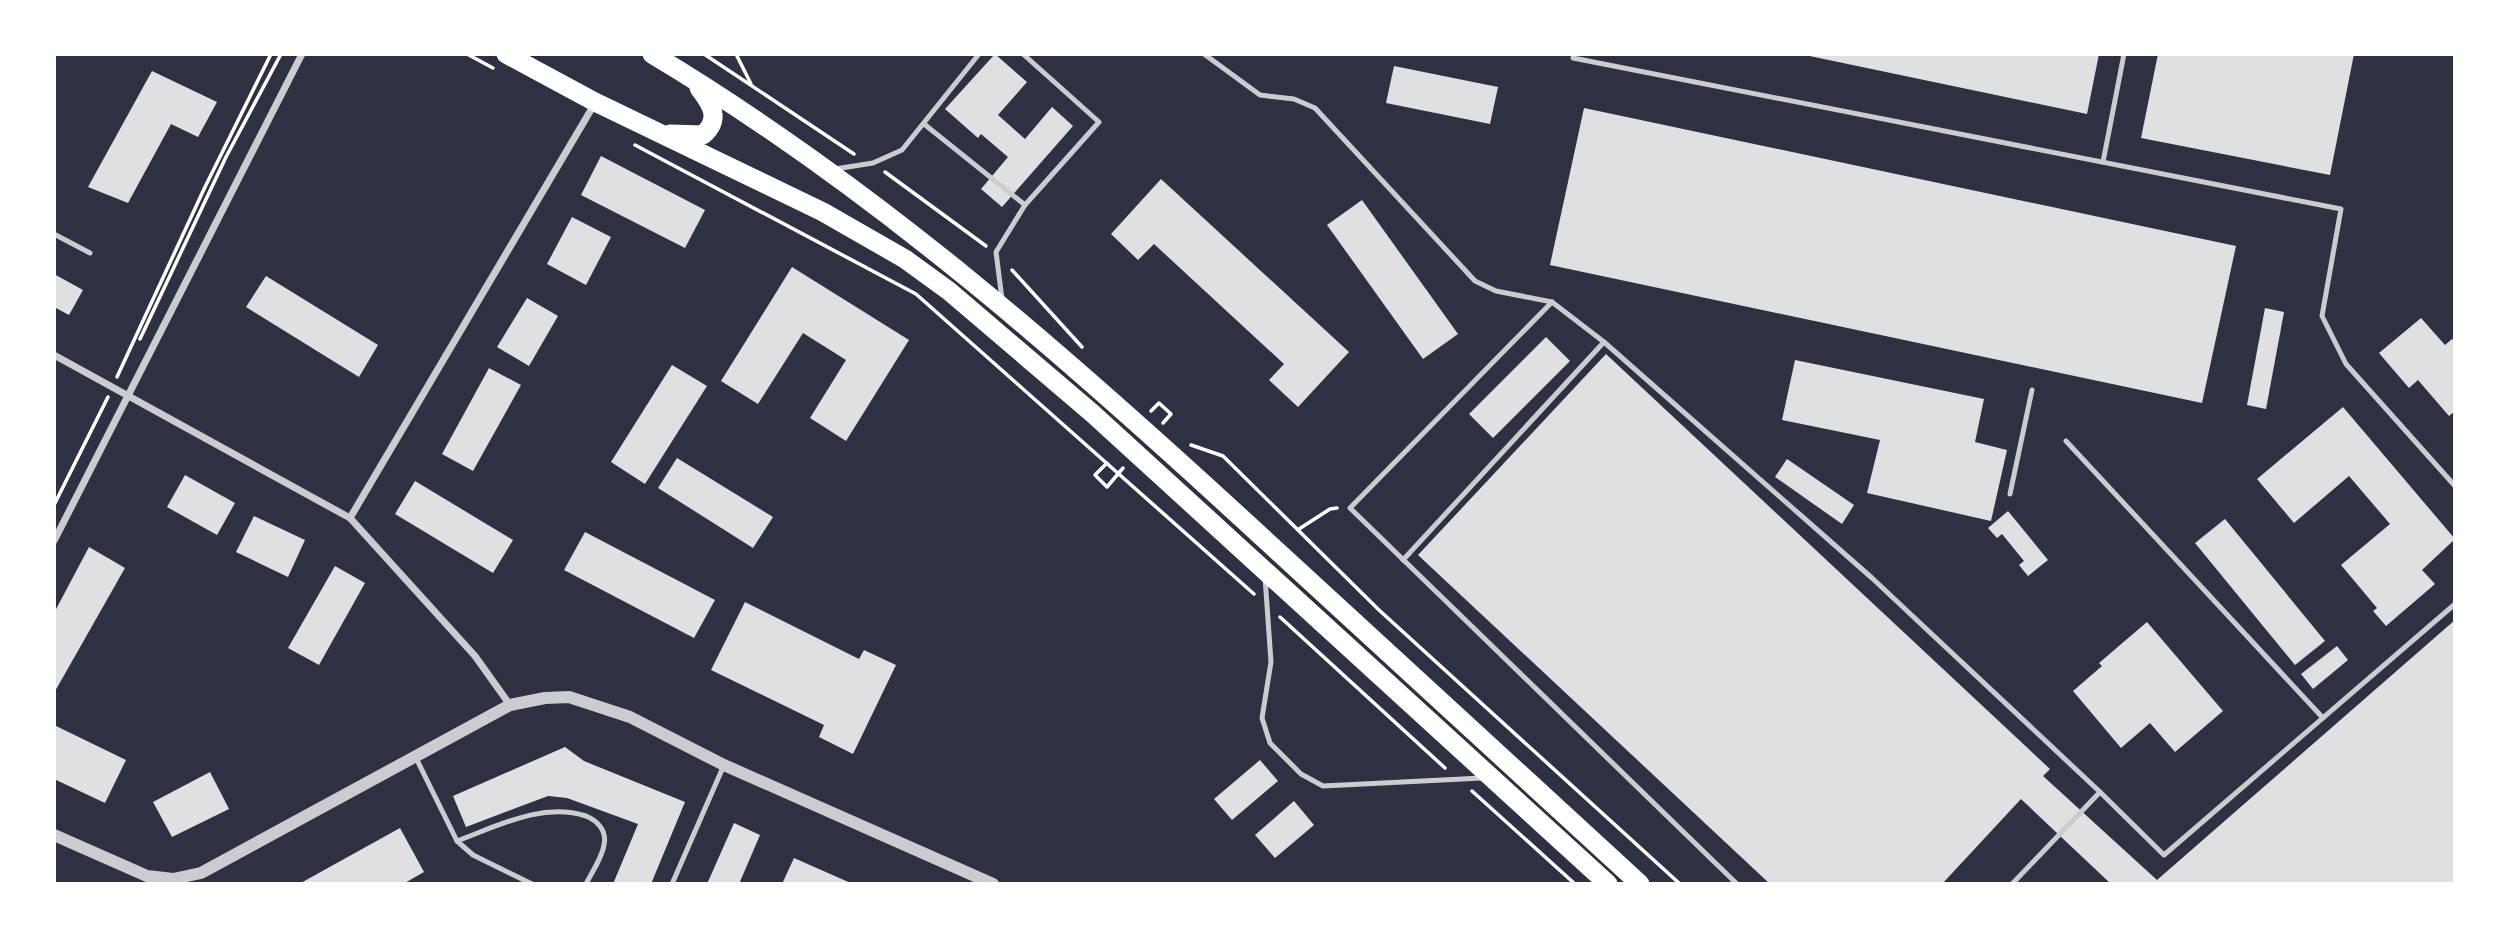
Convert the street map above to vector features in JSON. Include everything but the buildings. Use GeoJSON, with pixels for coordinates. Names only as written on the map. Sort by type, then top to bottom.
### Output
{"type":"FeatureCollection","features":[{"type":"Feature","properties":{"kind":"highway"},"geometry":{"type":"LineString","coordinates":[[506,54],[595,102],[823,212],[905,258],[978,314],[1608,884]]}},
{"type":"Feature","properties":{"kind":"highway"},"geometry":{"type":"LineString","coordinates":[[652,54],[827,170],[1003,306],[1110,398],[1640,884]]}},
{"type":"Feature","properties":{"kind":"highway"},"geometry":{"type":"LineString","coordinates":[[658,133],[704,135],[712,127],[715,116],[712,105],[692,78]]}},
{"type":"Feature","properties":{"kind":"street"},"geometry":{"type":"LineString","coordinates":[[54,541],[302,54]]}},
{"type":"Feature","properties":{"kind":"street"},"geometry":{"type":"LineString","coordinates":[[350,518],[595,102]]}},
{"type":"Feature","properties":{"kind":"street"},"geometry":{"type":"LineString","coordinates":[[54,355],[350,518],[475,656],[510,705]]}},
{"type":"Feature","properties":{"kind":"street"},"geometry":{"type":"LineString","coordinates":[[54,835],[147,876],[173,879],[201,873],[510,705],[545,698],[569,697],[630,717],[724,765],[993,884]]}},
{"type":"Feature","properties":{"kind":"lane"},"geometry":{"type":"LineString","coordinates":[[827,170],[873,163],[902,150],[979,54]]}},
{"type":"Feature","properties":{"kind":"lane"},"geometry":{"type":"LineString","coordinates":[[1003,306],[996,252],[1025,205],[1099,122],[1023,54]]}},
{"type":"Feature","properties":{"kind":"lane"},"geometry":{"type":"LineString","coordinates":[[1205,54],[1260,95],[1294,99],[1315,108],[1475,281],[1496,291],[1552,302],[1604,342],[1872,578],[2164,855],[2455,604]]}},
{"type":"Feature","properties":{"kind":"lane"},"geometry":{"type":"LineString","coordinates":[[1574,54],[1573,58],[2341,209],[2322,316],[2346,364],[2452,478],[2455,486]]}},
{"type":"Feature","properties":{"kind":"lane"},"geometry":{"type":"LineString","coordinates":[[2103,162],[2124,54]]}},
{"type":"Feature","properties":{"kind":"lane"},"geometry":{"type":"LineString","coordinates":[[924,124],[1025,205]]}},
{"type":"Feature","properties":{"kind":"lane"},"geometry":{"type":"LineString","coordinates":[[54,234],[90,253]]}},
{"type":"Feature","properties":{"kind":"lane"},"geometry":{"type":"LineString","coordinates":[[1552,302],[1350,508],[1737,884]]}},
{"type":"Feature","properties":{"kind":"lane"},"geometry":{"type":"LineString","coordinates":[[1402,560],[1604,342]]}},
{"type":"Feature","properties":{"kind":"lane"},"geometry":{"type":"LineString","coordinates":[[2010,494],[2032,390]]}},
{"type":"Feature","properties":{"kind":"lane"},"geometry":{"type":"LineString","coordinates":[[2066,441],[2323,718]]}},
{"type":"Feature","properties":{"kind":"lane"},"geometry":{"type":"LineString","coordinates":[[1264,570],[1270,662],[1262,718],[1270,743],[1301,774],[1323,786],[1492,777]]}},
{"type":"Feature","properties":{"kind":"lane"},"geometry":{"type":"LineString","coordinates":[[416,758],[457,841],[474,855],[531,884]]}},
{"type":"Feature","properties":{"kind":"lane"},"geometry":{"type":"LineString","coordinates":[[672,884],[724,765]]}},
{"type":"Feature","properties":{"kind":"lane"},"geometry":{"type":"LineString","coordinates":[[2012,884],[2100,792]]}},
{"type":"Feature","properties":{"kind":"lane"},"geometry":{"type":"LineString","coordinates":[[457,841],[534,814],[567,810],[594,819],[605,836],[604,847],[586,884]]}},
{"type":"Feature","properties":{"kind":"path"},"geometry":{"type":"LineString","coordinates":[[115,388],[205,187],[271,54]]}},
{"type":"Feature","properties":{"kind":"path"},"geometry":{"type":"LineString","coordinates":[[54,505],[281,54]]}},
{"type":"Feature","properties":{"kind":"path"},"geometry":{"type":"LineString","coordinates":[[736,54],[752,86]]}},
{"type":"Feature","properties":{"kind":"path"},"geometry":{"type":"LineString","coordinates":[[623,139],[916,294],[1267,605],[1575,884]]}},
{"type":"Feature","properties":{"kind":"path"},"geometry":{"type":"LineString","coordinates":[[1299,529],[1329,509],[1350,508]]}}]}
